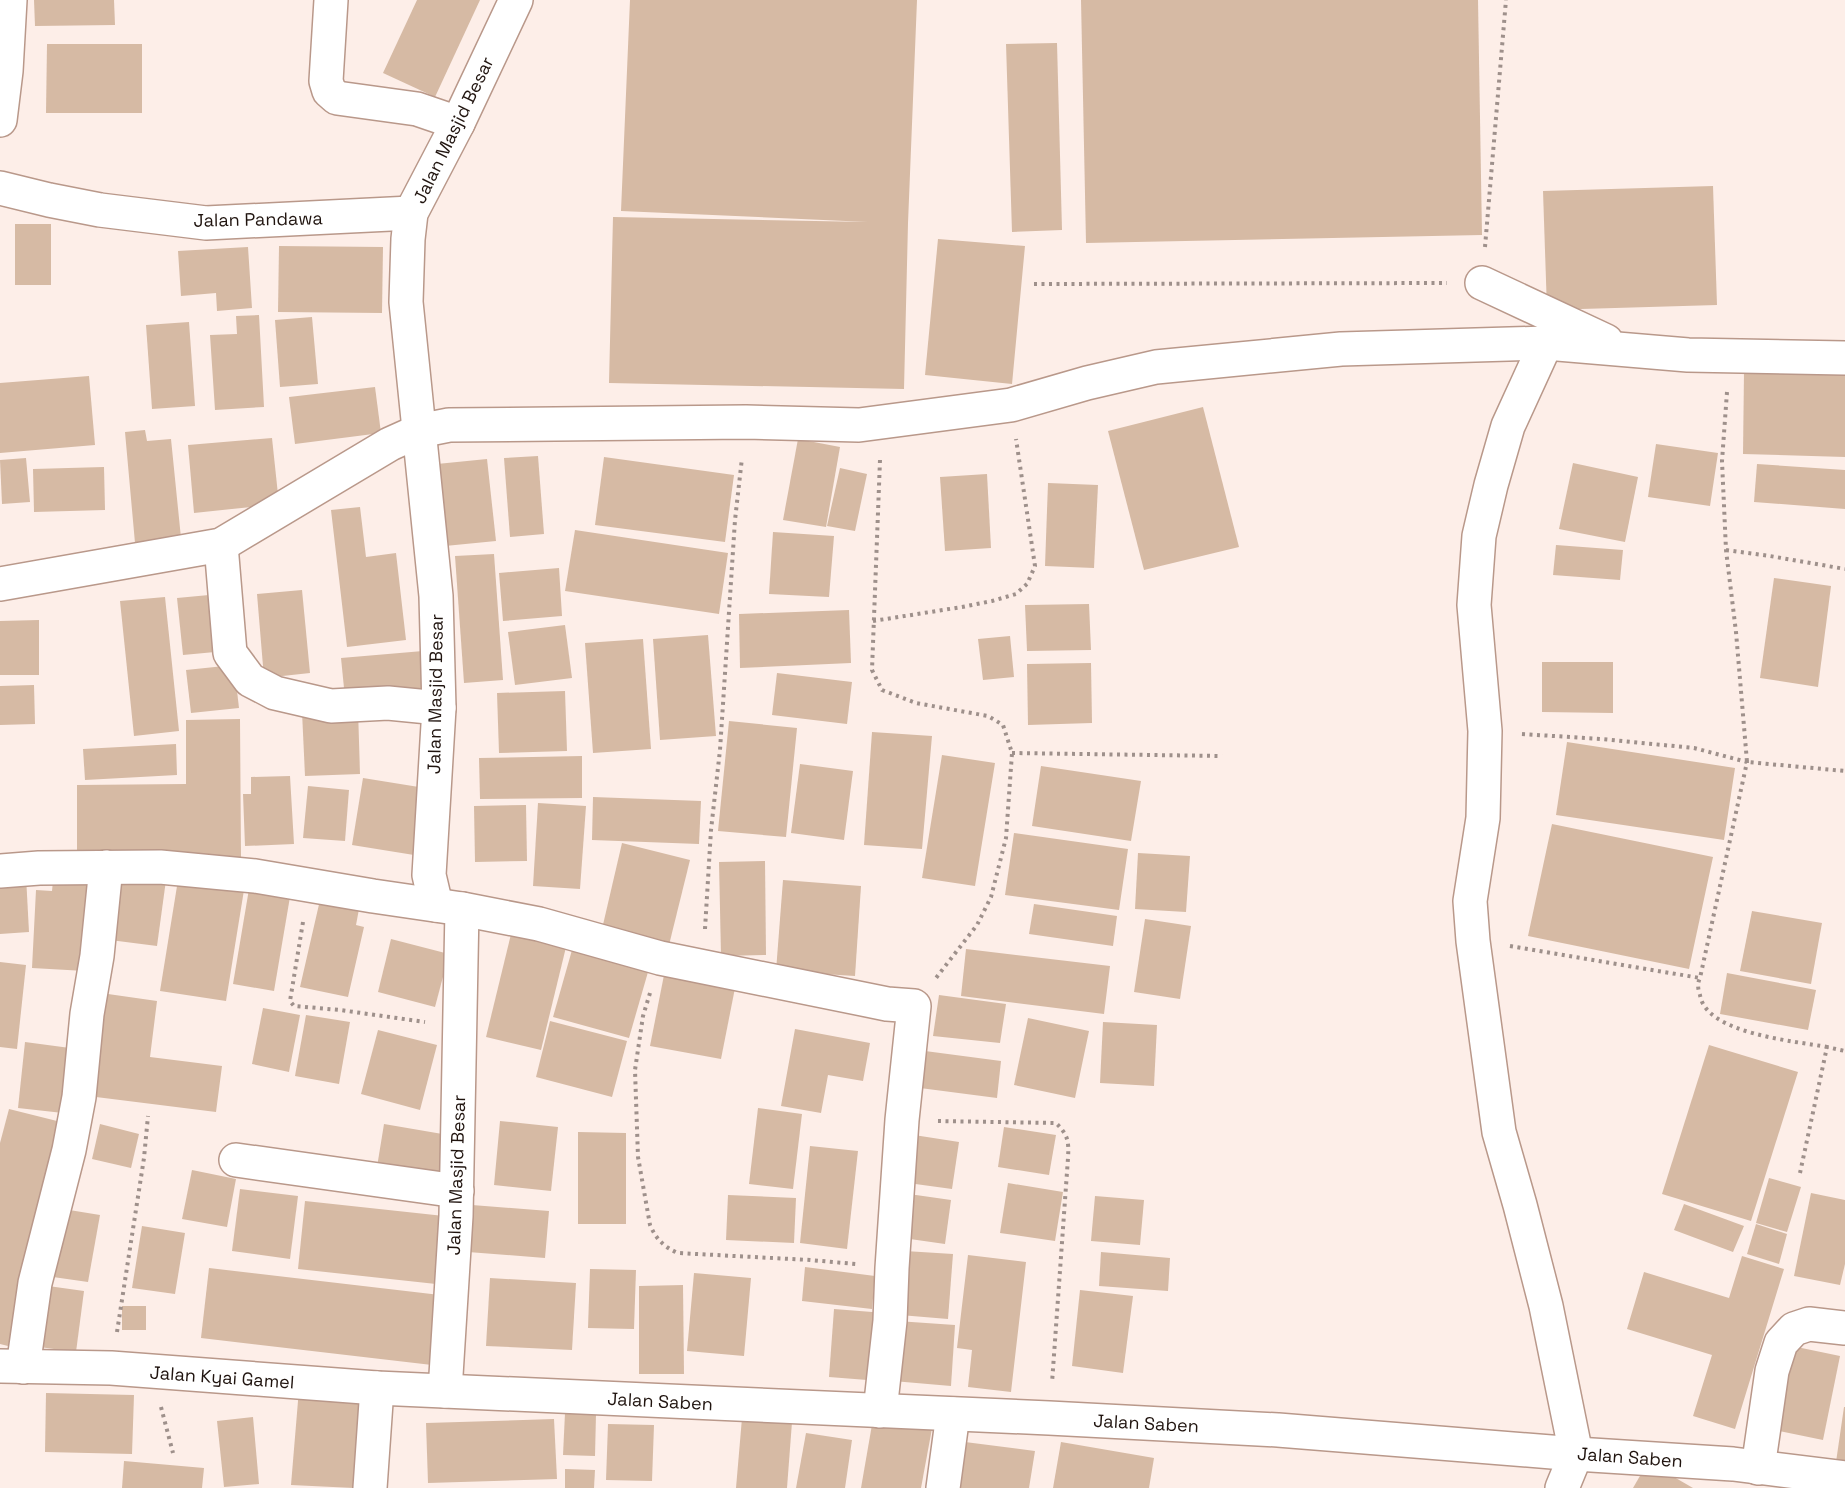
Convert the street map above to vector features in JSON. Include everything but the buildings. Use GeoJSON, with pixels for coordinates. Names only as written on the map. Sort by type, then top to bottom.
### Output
{"type":"FeatureCollection","features":[{"type":"Feature","properties":{"kind":"street"},"geometry":{"type":"LineString","coordinates":[[0,120],[10,0]]}},
{"type":"Feature","properties":{"kind":"street"},"geometry":{"type":"LineString","coordinates":[[331,0],[326,81],[329,92],[337,98],[417,109],[458,123]]}},
{"type":"Feature","properties":{"kind":"street","name":"Jalan Masjid Besar"},"geometry":{"type":"LineString","coordinates":[[445,1391],[457,1191],[459,1026],[449,907],[429,875],[439,708],[436,596],[406,302],[408,239],[411,213],[458,123],[516,0]]}},
{"type":"Feature","properties":{"kind":"street","name":"Jalan Pandawa"},"geometry":{"type":"LineString","coordinates":[[0,188],[100,210],[206,223],[411,213]]}},
{"type":"Feature","properties":{"kind":"street"},"geometry":{"type":"LineString","coordinates":[[1482,283],[1626,350]]}},
{"type":"Feature","properties":{"kind":"street"},"geometry":{"type":"LineString","coordinates":[[1546,343],[1508,426],[1479,536],[1474,605],[1485,731],[1483,818],[1470,901],[1473,940],[1499,1132],[1546,1305],[1576,1454],[1562,1488]]}},
{"type":"Feature","properties":{"kind":"street"},"geometry":{"type":"LineString","coordinates":[[0,584],[221,545],[390,444],[419,431],[448,425],[746,422],[859,425],[1011,405],[1087,383],[1156,367],[1341,349],[1546,343],[1688,355],[1845,358]]}},
{"type":"Feature","properties":{"kind":"street"},"geometry":{"type":"LineString","coordinates":[[221,545],[230,653],[250,680],[275,693],[331,706],[388,703],[439,708]]}},
{"type":"Feature","properties":{"kind":"street"},"geometry":{"type":"LineString","coordinates":[[11,1367],[69,1150],[97,956],[106,867]]}},
{"type":"Feature","properties":{"kind":"street"},"geometry":{"type":"LineString","coordinates":[[0,871],[39,868],[160,867],[255,876],[539,924],[660,958],[887,1004],[914,1006],[902,1120],[890,1321],[880,1411]]}},
{"type":"Feature","properties":{"kind":"street"},"geometry":{"type":"LineString","coordinates":[[236,1160],[457,1191]]}},
{"type":"Feature","properties":{"kind":"street"},"geometry":{"type":"LineString","coordinates":[[1758,1468],[1772,1371],[1780,1343],[1794,1329],[1809,1324],[1845,1328]]}},
{"type":"Feature","properties":{"kind":"street","name":"Jalan Kyai Gamel"},"geometry":{"type":"LineString","coordinates":[[11,1367],[111,1368],[445,1391]]}},
{"type":"Feature","properties":{"kind":"street"},"geometry":{"type":"LineString","coordinates":[[370,1488],[377,1388]]}},
{"type":"Feature","properties":{"kind":"street","name":"Jalan Saben"},"geometry":{"type":"LineString","coordinates":[[445,1391],[1278,1430],[1732,1464],[1845,1478]]}},
{"type":"Feature","properties":{"kind":"street"},"geometry":{"type":"LineString","coordinates":[[943,1488],[953,1414]]}},
{"type":"Feature","properties":{"kind":"path"},"geometry":{"type":"LineString","coordinates":[[1034,284],[1482,283],[1506,0]]}},
{"type":"Feature","properties":{"kind":"path"},"geometry":{"type":"LineString","coordinates":[[1729,354],[1722,462],[1726,550],[1736,632],[1747,762],[1700,978],[1697,982],[1701,1001],[1709,1012],[1726,1025],[1745,1032],[1845,1051]]}},
{"type":"Feature","properties":{"kind":"path"},"geometry":{"type":"LineString","coordinates":[[873,621],[992,601],[1016,594],[1028,584],[1035,566],[1011,405]]}},
{"type":"Feature","properties":{"kind":"path"},"geometry":{"type":"LineString","coordinates":[[703,967],[711,830],[720,750],[735,520],[746,422]]}},
{"type":"Feature","properties":{"kind":"path"},"geometry":{"type":"LineString","coordinates":[[881,423],[872,670],[882,690],[916,703],[988,716],[1003,725],[1012,753],[1006,838],[991,897],[977,925],[914,1006]]}},
{"type":"Feature","properties":{"kind":"path"},"geometry":{"type":"LineString","coordinates":[[1726,550],[1845,569]]}},
{"type":"Feature","properties":{"kind":"path"},"geometry":{"type":"LineString","coordinates":[[1485,731],[1694,748],[1747,762],[1845,771]]}},
{"type":"Feature","properties":{"kind":"path"},"geometry":{"type":"LineString","coordinates":[[1012,753],[1222,756]]}},
{"type":"Feature","properties":{"kind":"path"},"geometry":{"type":"LineString","coordinates":[[310,886],[290,1001],[294,1005],[459,1026]]}},
{"type":"Feature","properties":{"kind":"path"},"geometry":{"type":"LineString","coordinates":[[1473,940],[1700,978]]}},
{"type":"Feature","properties":{"kind":"path"},"geometry":{"type":"LineString","coordinates":[[660,958],[643,1016],[635,1070],[638,1157],[653,1233],[665,1247],[678,1253],[810,1260],[892,1268]]}},
{"type":"Feature","properties":{"kind":"path"},"geometry":{"type":"LineString","coordinates":[[1800,1173],[1827,1047]]}},
{"type":"Feature","properties":{"kind":"path"},"geometry":{"type":"LineString","coordinates":[[111,1368],[144,1158],[148,1116]]}},
{"type":"Feature","properties":{"kind":"path"},"geometry":{"type":"LineString","coordinates":[[902,1120],[1056,1123],[1065,1132],[1069,1143],[1049,1418]]}},
{"type":"Feature","properties":{"kind":"path"},"geometry":{"type":"LineString","coordinates":[[151,1372],[173,1453]]}}]}
